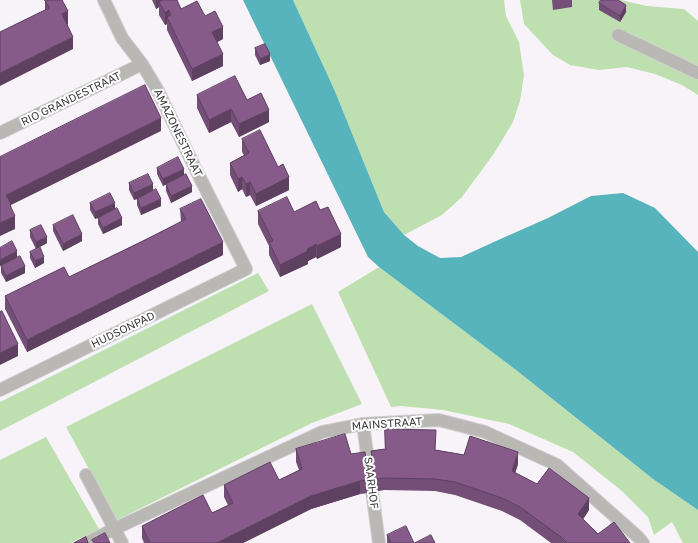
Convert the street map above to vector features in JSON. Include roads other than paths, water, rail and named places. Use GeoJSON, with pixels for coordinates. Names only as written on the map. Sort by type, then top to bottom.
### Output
{"type":"FeatureCollection","features":[{"type":"Feature","properties":{"kind":"street","name":"AMAZONESTRAAT"},"geometry":{"type":"LineString","coordinates":[[104,0],[122,38],[142,64],[157,89],[246,269]]}},
{"type":"Feature","properties":{"kind":"street"},"geometry":{"type":"LineString","coordinates":[[618,35],[698,73]]}},
{"type":"Feature","properties":{"kind":"street","name":"RIO GRANDESTRAAT"},"geometry":{"type":"LineString","coordinates":[[0,133],[142,64]]}},
{"type":"Feature","properties":{"kind":"street","name":"HUDSONPAD"},"geometry":{"type":"LineString","coordinates":[[0,390],[246,269]]}},
{"type":"Feature","properties":{"kind":"street","name":"MAINSTRAAT"},"geometry":{"type":"LineString","coordinates":[[86,543],[322,432],[363,424],[439,420],[485,432],[557,465],[643,543]]}},
{"type":"Feature","properties":{"kind":"street","name":"SAARHOF"},"geometry":{"type":"LineString","coordinates":[[363,424],[379,543]]}},
{"type":"Feature","properties":{"kind":"street"},"geometry":{"type":"LineString","coordinates":[[86,475],[122,543]]}},
{"type":"Feature","properties":{"kind":"water"},"geometry":{"type":"Polygon","coordinates":[[[243,0],[293,0],[334,89],[384,212],[404,235],[418,246],[440,258],[461,257],[548,218],[591,196],[623,193],[655,208],[698,252],[698,510],[653,479],[516,370],[379,267],[368,257],[243,0]]]}}]}
